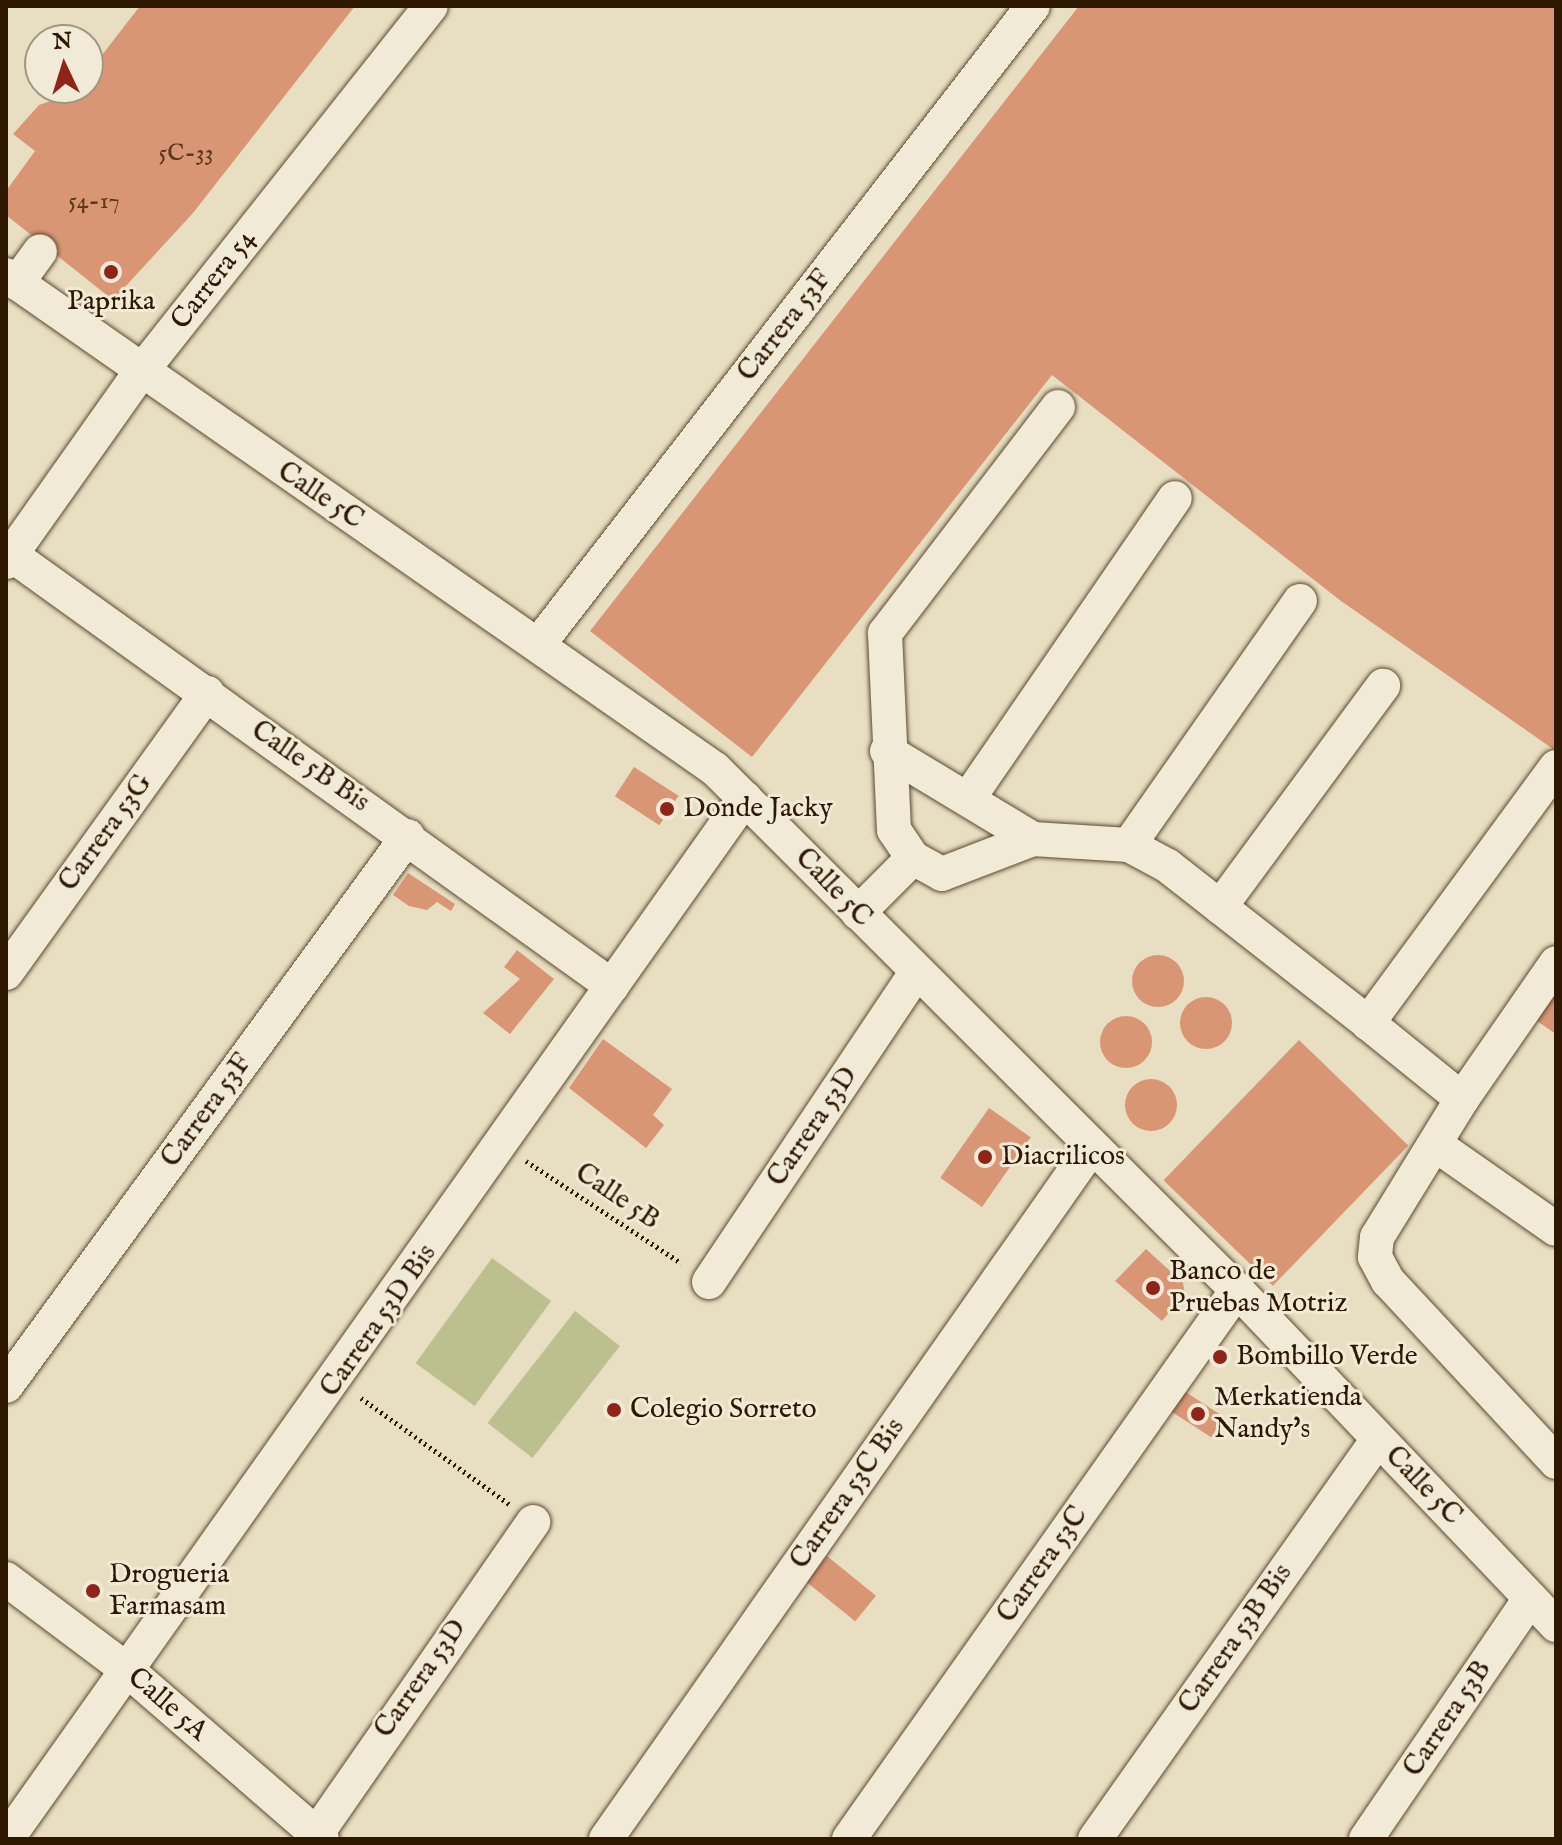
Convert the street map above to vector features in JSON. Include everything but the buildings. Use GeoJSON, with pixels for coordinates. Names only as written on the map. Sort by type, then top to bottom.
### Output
{"type":"FeatureCollection","features":[{"type":"Feature","properties":{"kind":"street","name":"Carrera 54"},"geometry":{"type":"LineString","coordinates":[[8,555],[140,373],[431,6]]}},
{"type":"Feature","properties":{"kind":"street","name":"Carrera 53F"},"geometry":{"type":"LineString","coordinates":[[538,645],[1033,6]]}},
{"type":"Feature","properties":{"kind":"street"},"geometry":{"type":"LineString","coordinates":[[12,279],[40,251]]}},
{"type":"Feature","properties":{"kind":"street","name":"Calle 5C"},"geometry":{"type":"LineString","coordinates":[[12,279],[140,373],[715,769],[1091,1148],[1237,1290],[1556,1625]]}},
{"type":"Feature","properties":{"kind":"street"},"geometry":{"type":"LineString","coordinates":[[1058,407],[885,633],[887,751],[894,830],[913,858],[942,874],[960,872],[1033,839],[1129,845],[1220,907],[1462,1099]]}},
{"type":"Feature","properties":{"kind":"street"},"geometry":{"type":"LineString","coordinates":[[968,799],[1175,498]]}},
{"type":"Feature","properties":{"kind":"street","name":"Calle 5B Bis"},"geometry":{"type":"LineString","coordinates":[[8,555],[408,836],[612,986]]}},
{"type":"Feature","properties":{"kind":"street"},"geometry":{"type":"LineString","coordinates":[[1129,845],[1300,601]]}},
{"type":"Feature","properties":{"kind":"street"},"geometry":{"type":"LineString","coordinates":[[1220,907],[1383,686]]}},
{"type":"Feature","properties":{"kind":"street","name":"Carrera 53G"},"geometry":{"type":"LineString","coordinates":[[6,973],[207,693]]}},
{"type":"Feature","properties":{"kind":"street"},"geometry":{"type":"LineString","coordinates":[[887,751],[1033,839]]}},
{"type":"Feature","properties":{"kind":"street"},"geometry":{"type":"LineString","coordinates":[[1368,1023],[1556,767]]}},
{"type":"Feature","properties":{"kind":"street","name":"Carrera 53D Bis"},"geometry":{"type":"LineString","coordinates":[[7,1839],[126,1669],[338,1381],[745,798]]}},
{"type":"Feature","properties":{"kind":"street","name":"Carrera 53F"},"geometry":{"type":"LineString","coordinates":[[6,1386],[408,836]]}},
{"type":"Feature","properties":{"kind":"street"},"geometry":{"type":"LineString","coordinates":[[858,913],[913,858]]}},
{"type":"Feature","properties":{"kind":"street"},"geometry":{"type":"LineString","coordinates":[[1556,963],[1462,1099],[1377,1237],[1375,1257],[1388,1281],[1556,1462]]}},
{"type":"Feature","properties":{"kind":"street","name":"Carrera 53D"},"geometry":{"type":"LineString","coordinates":[[709,1282],[916,973]]}},
{"type":"Feature","properties":{"kind":"street"},"geometry":{"type":"LineString","coordinates":[[1436,1145],[1556,1229]]}},
{"type":"Feature","properties":{"kind":"street","name":"Carrera 53C Bis"},"geometry":{"type":"LineString","coordinates":[[606,1839],[1091,1148]]}},
{"type":"Feature","properties":{"kind":"street","name":"Carrera 53C"},"geometry":{"type":"LineString","coordinates":[[849,1839],[1237,1290]]}},
{"type":"Feature","properties":{"kind":"street","name":"Carrera 53B Bis"},"geometry":{"type":"LineString","coordinates":[[1095,1839],[1378,1439]]}},
{"type":"Feature","properties":{"kind":"street","name":"Carrera 53D"},"geometry":{"type":"LineString","coordinates":[[317,1837],[533,1522]]}},
{"type":"Feature","properties":{"kind":"street","name":"Calle 5A"},"geometry":{"type":"LineString","coordinates":[[6,1579],[126,1669],[317,1837]]}},
{"type":"Feature","properties":{"kind":"street","name":"Carrera 53B"},"geometry":{"type":"LineString","coordinates":[[1366,1839],[1530,1599]]}},
{"type":"Feature","properties":{"kind":"path","name":"Calle 5B"},"geometry":{"type":"LineString","coordinates":[[502,1145],[709,1282]]}},
{"type":"Feature","properties":{"kind":"path"},"geometry":{"type":"LineString","coordinates":[[338,1381],[533,1522]]}},
{"type":"Feature","properties":{"kind":"green space"},"geometry":{"type":"Polygon","coordinates":[[[492,1258],[551,1301],[475,1406],[416,1363],[492,1258]]]}},
{"type":"Feature","properties":{"kind":"green space"},"geometry":{"type":"Polygon","coordinates":[[[575,1311],[620,1346],[532,1458],[488,1423],[575,1311]]]}},
{"type":"Feature","properties":{"kind":"place","name":"Paprika"},"geometry":{"type":"Point","coordinates":[111,272]}},
{"type":"Feature","properties":{"kind":"place","name":"Donde Jacky"},"geometry":{"type":"Point","coordinates":[667,809]}},
{"type":"Feature","properties":{"kind":"place","name":"Diacrilicos"},"geometry":{"type":"Point","coordinates":[985,1157]}},
{"type":"Feature","properties":{"kind":"place","name":"Banco de Pruebas Motriz"},"geometry":{"type":"Point","coordinates":[1153,1288]}},
{"type":"Feature","properties":{"kind":"place","name":"Bombillo Verde"},"geometry":{"type":"Point","coordinates":[1220,1357]}},
{"type":"Feature","properties":{"kind":"place","name":"Colegio Sorreto"},"geometry":{"type":"Point","coordinates":[614,1410]}},
{"type":"Feature","properties":{"kind":"place","name":"Merkatienda Nandy's"},"geometry":{"type":"Point","coordinates":[1198,1414]}},
{"type":"Feature","properties":{"kind":"place","name":"Drogueria Farmasam"},"geometry":{"type":"Point","coordinates":[93,1591]}}]}
